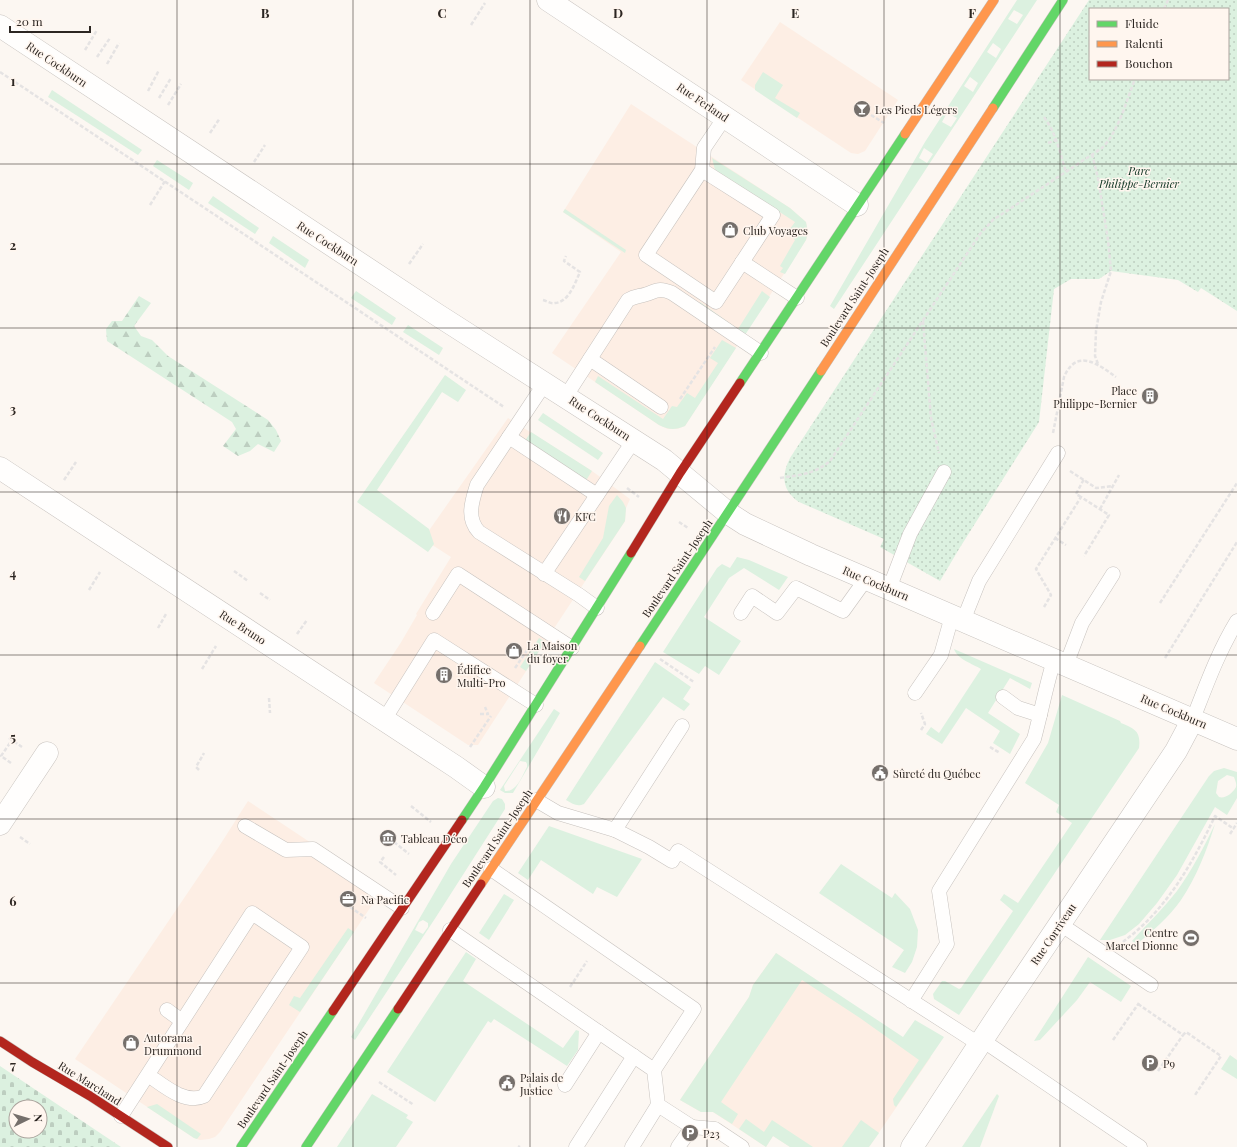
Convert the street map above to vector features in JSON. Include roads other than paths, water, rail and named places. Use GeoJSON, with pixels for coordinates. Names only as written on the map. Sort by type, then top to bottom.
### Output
{"type":"FeatureCollection","features":[{"type":"Feature","properties":{"kind":"main road","name":"Boulevard Saint-Joseph"},"geometry":{"type":"LineString","coordinates":[[241,1147],[484,787],[659,509],[680,473],[994,0]]}},
{"type":"Feature","properties":{"kind":"main road","name":"Boulevard Saint-Joseph"},"geometry":{"type":"LineString","coordinates":[[306,1147],[728,513],[1063,0]]}},
{"type":"Feature","properties":{"kind":"main road","name":"Rue Marchand"},"geometry":{"type":"LineString","coordinates":[[0,1041],[32,1062],[90,1096],[168,1147]]}},
{"type":"Feature","properties":{"kind":"street","name":"Rue Ferland"},"geometry":{"type":"LineString","coordinates":[[548,0],[857,205]]}},
{"type":"Feature","properties":{"kind":"street","name":"Rue Cockburn"},"geometry":{"type":"LineString","coordinates":[[0,26],[429,310],[566,396],[664,460],[728,513],[745,524],[866,579],[1237,739]]}},
{"type":"Feature","properties":{"kind":"street","name":"Rue Bruno"},"geometry":{"type":"LineString","coordinates":[[0,468],[462,771],[484,787]]}},
{"type":"Feature","properties":{"kind":"street","name":"Rue Corriveau"},"geometry":{"type":"LineString","coordinates":[[912,1147],[980,1042],[1176,751],[1192,719]]}},
{"type":"Feature","properties":{"kind":"street"},"geometry":{"type":"LineString","coordinates":[[0,824],[47,753]]}},
{"type":"Feature","properties":{"kind":"lane"},"geometry":{"type":"LineString","coordinates":[[702,170],[772,215],[716,302],[646,255],[702,170],[704,148],[725,117]]}},
{"type":"Feature","properties":{"kind":"lane"},"geometry":{"type":"LineString","coordinates":[[742,262],[797,298]]}},
{"type":"Feature","properties":{"kind":"lane"},"geometry":{"type":"LineString","coordinates":[[566,396],[628,300],[637,295],[647,294],[652,291],[666,291],[672,294],[761,353]]}},
{"type":"Feature","properties":{"kind":"lane"},"geometry":{"type":"LineString","coordinates":[[590,359],[661,407]]}},
{"type":"Feature","properties":{"kind":"lane"},"geometry":{"type":"LineString","coordinates":[[545,383],[477,485],[472,503],[472,524],[478,532],[597,608]]}},
{"type":"Feature","properties":{"kind":"lane"},"geometry":{"type":"LineString","coordinates":[[509,437],[597,495]]}},
{"type":"Feature","properties":{"kind":"lane"},"geometry":{"type":"LineString","coordinates":[[544,574],[634,440]]}},
{"type":"Feature","properties":{"kind":"lane"},"geometry":{"type":"LineString","coordinates":[[915,693],[941,655],[958,618],[979,580],[1058,453]]}},
{"type":"Feature","properties":{"kind":"lane"},"geometry":{"type":"LineString","coordinates":[[889,589],[910,534],[944,472]]}},
{"type":"Feature","properties":{"kind":"lane"},"geometry":{"type":"LineString","coordinates":[[433,613],[458,574],[572,648]]}},
{"type":"Feature","properties":{"kind":"lane"},"geometry":{"type":"LineString","coordinates":[[911,1001],[947,944],[939,891],[1034,739],[1046,686],[1082,623],[1113,574]]}},
{"type":"Feature","properties":{"kind":"lane"},"geometry":{"type":"LineString","coordinates":[[741,612],[752,596],[777,613],[796,588],[843,611],[866,579]]}},
{"type":"Feature","properties":{"kind":"lane"},"geometry":{"type":"LineString","coordinates":[[1192,719],[1210,676],[1237,621]]}},
{"type":"Feature","properties":{"kind":"lane"},"geometry":{"type":"LineString","coordinates":[[384,720],[434,640],[536,706]]}},
{"type":"Feature","properties":{"kind":"lane"},"geometry":{"type":"LineString","coordinates":[[1003,697],[1018,708],[1040,715]]}},
{"type":"Feature","properties":{"kind":"lane"},"geometry":{"type":"LineString","coordinates":[[615,830],[682,726]]}},
{"type":"Feature","properties":{"kind":"lane"},"geometry":{"type":"LineString","coordinates":[[536,800],[558,813],[615,830],[649,847],[672,861],[678,851],[911,1001],[980,1042],[1140,1147]]}},
{"type":"Feature","properties":{"kind":"lane"},"geometry":{"type":"LineString","coordinates":[[245,826],[286,850],[313,849],[402,908]]}},
{"type":"Feature","properties":{"kind":"lane"},"geometry":{"type":"LineString","coordinates":[[491,869],[694,1009],[654,1070],[658,1105],[632,1147]]}},
{"type":"Feature","properties":{"kind":"lane"},"geometry":{"type":"LineString","coordinates":[[121,1116],[252,913],[302,947],[204,1096],[200,1098],[184,1097],[148,1075]]}},
{"type":"Feature","properties":{"kind":"lane"},"geometry":{"type":"LineString","coordinates":[[1060,924],[1151,985]]}},
{"type":"Feature","properties":{"kind":"lane"},"geometry":{"type":"LineString","coordinates":[[450,930],[654,1070]]}},
{"type":"Feature","properties":{"kind":"lane"},"geometry":{"type":"LineString","coordinates":[[167,1010],[182,1021]]}},
{"type":"Feature","properties":{"kind":"lane"},"geometry":{"type":"LineString","coordinates":[[565,1085],[599,1032]]}},
{"type":"Feature","properties":{"kind":"lane"},"geometry":{"type":"LineString","coordinates":[[576,1147],[634,1056]]}},
{"type":"Feature","properties":{"kind":"lane"},"geometry":{"type":"LineString","coordinates":[[658,1105],[692,1127],[715,1129],[742,1147]]}},
{"type":"Feature","properties":{"kind":"lane"},"geometry":{"type":"LineString","coordinates":[[678,1147],[692,1127]]}},
{"type":"Feature","properties":{"kind":"place","name":"Les Pieds Légers"},"geometry":{"type":"Point","coordinates":[862,109]}},
{"type":"Feature","properties":{"kind":"place","name":"Club Voyages"},"geometry":{"type":"Point","coordinates":[730,230]}},
{"type":"Feature","properties":{"kind":"place","name":"Place Philippe-Bernier"},"geometry":{"type":"Point","coordinates":[1150,396]}},
{"type":"Feature","properties":{"kind":"place","name":"KFC"},"geometry":{"type":"Point","coordinates":[562,516]}},
{"type":"Feature","properties":{"kind":"place","name":"La Maison du foyer"},"geometry":{"type":"Point","coordinates":[514,651]}},
{"type":"Feature","properties":{"kind":"place","name":"Édifice Multi-Pro"},"geometry":{"type":"Point","coordinates":[444,675]}},
{"type":"Feature","properties":{"kind":"place","name":"Sûreté du Québec"},"geometry":{"type":"Point","coordinates":[880,773]}},
{"type":"Feature","properties":{"kind":"place","name":"Tableau Déco"},"geometry":{"type":"Point","coordinates":[388,838]}},
{"type":"Feature","properties":{"kind":"place","name":"Na Pacific"},"geometry":{"type":"Point","coordinates":[348,899]}},
{"type":"Feature","properties":{"kind":"place","name":"Centre Marcel Dionne"},"geometry":{"type":"Point","coordinates":[1191,938]}},
{"type":"Feature","properties":{"kind":"place","name":"Autorama Drummond"},"geometry":{"type":"Point","coordinates":[131,1043]}},
{"type":"Feature","properties":{"kind":"place","name":"P9"},"geometry":{"type":"Point","coordinates":[1150,1063]}},
{"type":"Feature","properties":{"kind":"place","name":"Palais de Justice"},"geometry":{"type":"Point","coordinates":[507,1083]}},
{"type":"Feature","properties":{"kind":"place","name":"P23"},"geometry":{"type":"Point","coordinates":[690,1133]}},
{"type":"Feature","properties":{"kind":"park label","name":"Parc Philippe-Bernier"},"geometry":{"type":"Point","coordinates":[1139,176]}}]}
